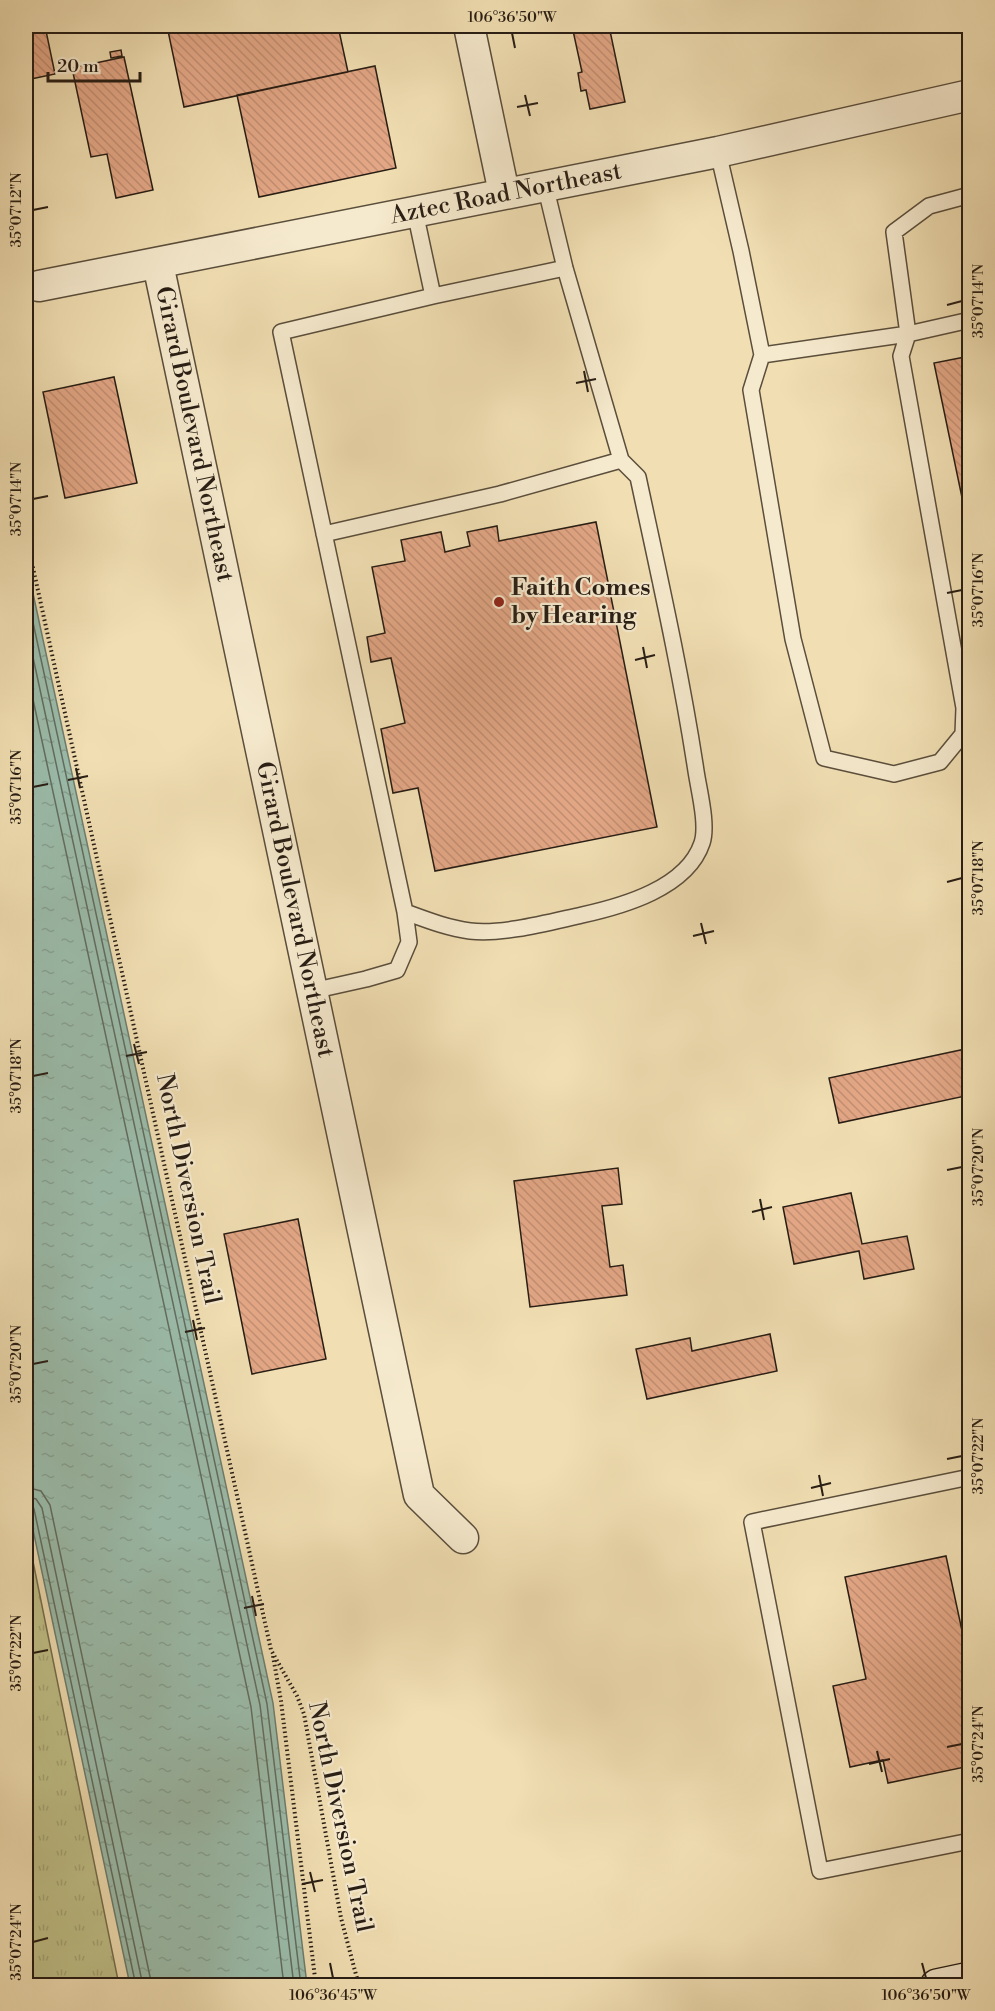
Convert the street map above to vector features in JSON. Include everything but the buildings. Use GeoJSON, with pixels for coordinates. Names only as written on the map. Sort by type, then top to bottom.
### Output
{"type":"FeatureCollection","features":[{"type":"Feature","properties":{"kind":"main road"},"geometry":{"type":"LineString","coordinates":[[937,1986],[969,1979]]}},
{"type":"Feature","properties":{"kind":"street"},"geometry":{"type":"LineString","coordinates":[[469,26],[504,193]]}},
{"type":"Feature","properties":{"kind":"street","name":"Aztec Road Northeast"},"geometry":{"type":"LineString","coordinates":[[39,286],[718,152],[969,97]]}},
{"type":"Feature","properties":{"kind":"street","name":"Girard Boulevard Northeast"},"geometry":{"type":"LineString","coordinates":[[158,264],[419,1495],[463,1538]]}},
{"type":"Feature","properties":{"kind":"lane"},"geometry":{"type":"LineString","coordinates":[[718,152],[762,355],[752,390],[793,639],[824,758],[894,774],[940,762],[963,734],[964,708],[900,356],[908,334],[894,232],[929,206],[969,195]]}},
{"type":"Feature","properties":{"kind":"lane"},"geometry":{"type":"LineString","coordinates":[[405,912],[447,927],[473,932],[514,929],[612,908],[661,889],[689,867],[702,843],[704,824],[688,718],[638,477],[621,460],[565,268],[545,185]]}},
{"type":"Feature","properties":{"kind":"lane"},"geometry":{"type":"LineString","coordinates":[[415,212],[433,296]]}},
{"type":"Feature","properties":{"kind":"lane"},"geometry":{"type":"LineString","coordinates":[[312,991],[366,980],[397,970],[409,942],[405,912],[280,332],[565,268]]}},
{"type":"Feature","properties":{"kind":"lane"},"geometry":{"type":"LineString","coordinates":[[762,355],[908,334],[969,320]]}},
{"type":"Feature","properties":{"kind":"lane"},"geometry":{"type":"LineString","coordinates":[[324,534],[500,494],[621,460]]}},
{"type":"Feature","properties":{"kind":"lane"},"geometry":{"type":"LineString","coordinates":[[969,1477],[752,1521],[820,1871],[969,1841]]}},
{"type":"Feature","properties":{"kind":"path","name":"North Diversion Trail"},"geometry":{"type":"LineString","coordinates":[[26,536],[271,1650],[297,1696],[304,1714],[341,1918],[359,1986]]}},
{"type":"Feature","properties":{"kind":"path"},"geometry":{"type":"LineString","coordinates":[[271,1650],[281,1701],[316,1986]]}},
{"type":"Feature","properties":{"kind":"green space"},"geometry":{"type":"Polygon","coordinates":[[[26,1527],[119,1985],[26,1985],[26,1527]]]}},
{"type":"Feature","properties":{"kind":"water"},"geometry":{"type":"Polygon","coordinates":[[[26,561],[273,1703],[307,1985],[130,1985],[26,1497],[26,561]]]}},
{"type":"Feature","properties":{"kind":"place","name":"Faith Comes by Hearing"},"geometry":{"type":"Point","coordinates":[499,602]}}]}
